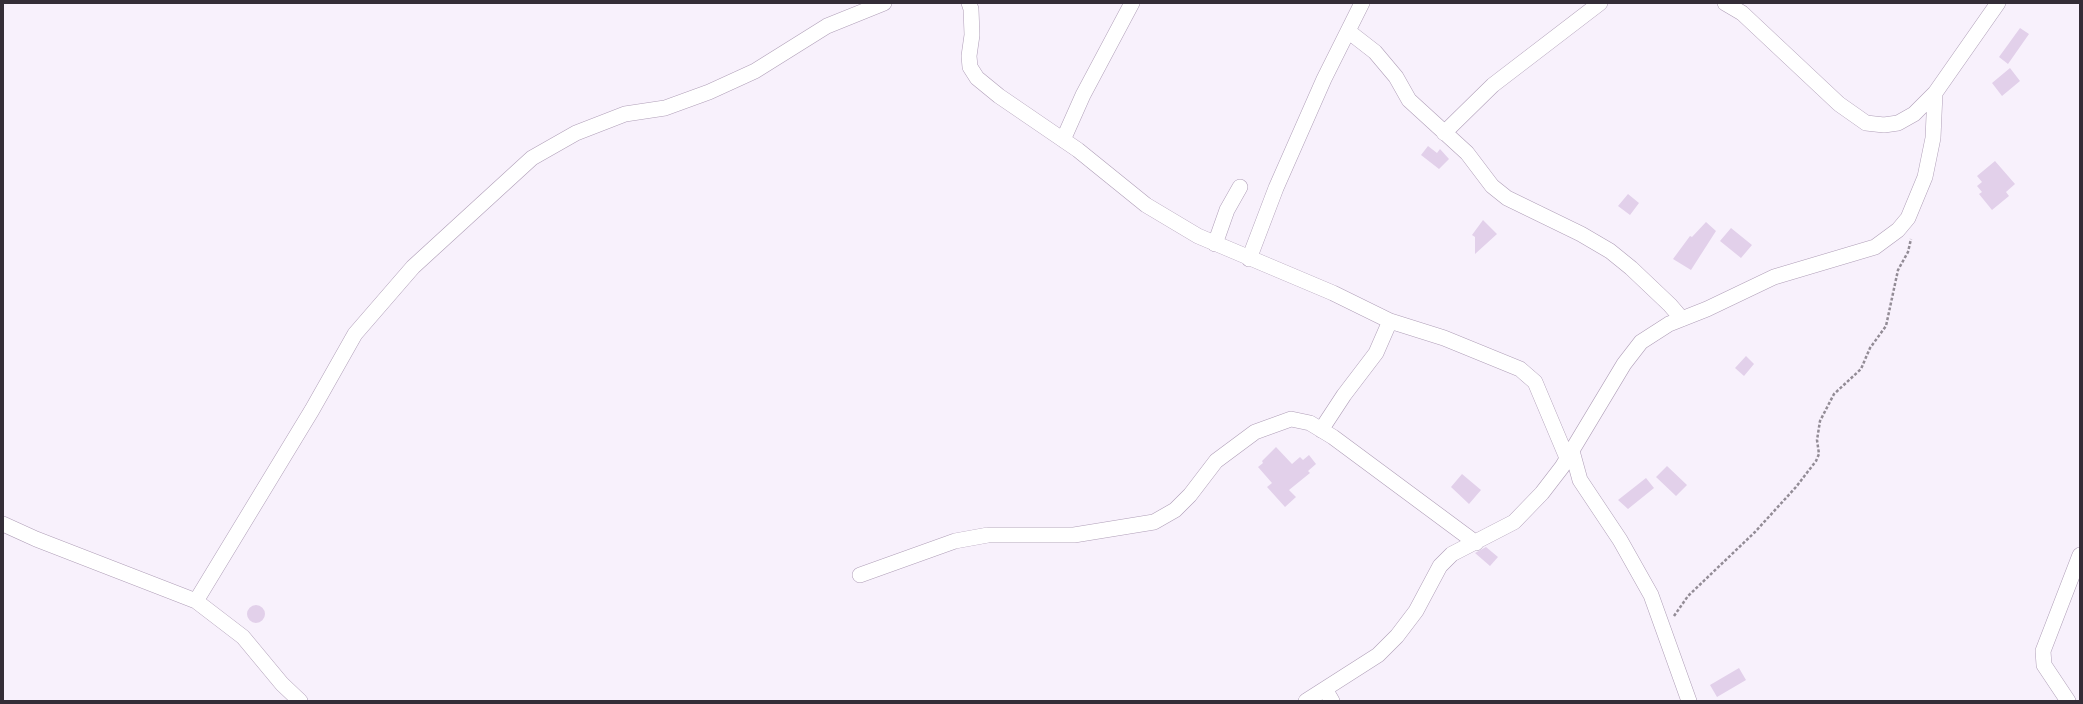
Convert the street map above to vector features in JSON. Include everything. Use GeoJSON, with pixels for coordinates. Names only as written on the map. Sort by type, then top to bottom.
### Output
{"type":"FeatureCollection","features":[{"type":"Feature","properties":{"kind":"street"},"geometry":{"type":"LineString","coordinates":[[196,601],[312,410],[355,334],[413,267],[532,158],[576,133],[625,114],[665,108],[709,92],[756,71],[827,26],[884,3]]}},
{"type":"Feature","properties":{"kind":"street"},"geometry":{"type":"LineString","coordinates":[[969,3],[971,9],[972,35],[970,67],[977,78],[1063,140],[1146,205],[1215,244],[1333,293],[1390,321],[1444,338],[1520,369],[1535,382],[1580,480],[1620,540],[1651,596],[1689,701]]}},
{"type":"Feature","properties":{"kind":"street"},"geometry":{"type":"LineString","coordinates":[[1063,140],[1083,95],[1132,3]]}},
{"type":"Feature","properties":{"kind":"street"},"geometry":{"type":"LineString","coordinates":[[1249,259],[1276,188],[1324,79],[1362,3]]}},
{"type":"Feature","properties":{"kind":"street"},"geometry":{"type":"LineString","coordinates":[[1444,133],[1493,85],[1600,3]]}},
{"type":"Feature","properties":{"kind":"street"},"geometry":{"type":"LineString","coordinates":[[1725,3],[1742,13],[1839,104],[1866,123],[1884,125],[1898,123],[1914,114],[1935,93],[1998,3]]}},
{"type":"Feature","properties":{"kind":"street"},"geometry":{"type":"LineString","coordinates":[[1348,30],[1375,52],[1396,77],[1409,100],[1467,153],[1492,186],[1507,198],[1581,234],[1610,251],[1631,268],[1670,305],[1682,319]]}},
{"type":"Feature","properties":{"kind":"street"},"geometry":{"type":"LineString","coordinates":[[1306,701],[1329,695],[1378,655],[1397,636],[1416,611],[1440,566],[1452,554],[1476,543],[1514,522],[1542,493],[1569,454],[1624,364],[1641,342],[1669,324],[1707,309],[1774,276],[1875,247],[1898,230],[1908,218],[1925,177],[1934,138],[1935,93]]}},
{"type":"Feature","properties":{"kind":"street"},"geometry":{"type":"LineString","coordinates":[[1215,244],[1227,210],[1240,187]]}},
{"type":"Feature","properties":{"kind":"street"},"geometry":{"type":"LineString","coordinates":[[1321,430],[1344,395],[1376,353],[1390,321]]}},
{"type":"Feature","properties":{"kind":"street"},"geometry":{"type":"LineString","coordinates":[[860,574],[955,541],[988,535],[1074,535],[1154,522],[1175,510],[1190,495],[1216,461],[1255,432],[1291,419],[1310,423],[1321,430],[1476,543]]}},
{"type":"Feature","properties":{"kind":"street"},"geometry":{"type":"LineString","coordinates":[[3,524],[36,539],[196,601],[243,637],[282,684],[300,701]]}},
{"type":"Feature","properties":{"kind":"street"},"geometry":{"type":"LineString","coordinates":[[2068,701],[2044,665],[2043,651],[2080,555]]}},
{"type":"Feature","properties":{"kind":"path"},"geometry":{"type":"LineString","coordinates":[[1665,632],[1688,596],[1760,527],[1796,487],[1816,460],[1819,454],[1817,440],[1820,420],[1834,394],[1861,369],[1870,348],[1886,326],[1898,270],[1908,252],[1912,234]]}},
{"type":"Feature","properties":{"kind":"building"},"geometry":{"type":"Polygon","coordinates":[[[2020,28],[2029,34],[2008,64],[1999,57],[2020,28]]]}},
{"type":"Feature","properties":{"kind":"building"},"geometry":{"type":"Polygon","coordinates":[[[2010,68],[2020,81],[2002,96],[1992,83],[2010,68]]]}},
{"type":"Feature","properties":{"kind":"building"},"geometry":{"type":"Polygon","coordinates":[[[1428,146],[1437,153],[1440,149],[1449,159],[1439,169],[1421,155],[1428,146]]]}},
{"type":"Feature","properties":{"kind":"building"},"geometry":{"type":"Polygon","coordinates":[[[1995,161],[2015,184],[2006,192],[2009,196],[1992,210],[1979,194],[1982,192],[1977,186],[1982,182],[1977,176],[1995,161]]]}},
{"type":"Feature","properties":{"kind":"building"},"geometry":{"type":"Polygon","coordinates":[[[1628,194],[1639,203],[1630,215],[1618,206],[1628,194]]]}},
{"type":"Feature","properties":{"kind":"building"},"geometry":{"type":"Polygon","coordinates":[[[1483,220],[1497,234],[1475,254],[1475,237],[1472,235],[1483,220]]]}},
{"type":"Feature","properties":{"kind":"building"},"geometry":{"type":"Polygon","coordinates":[[[1706,222],[1716,231],[1691,270],[1673,259],[1690,236],[1692,237],[1706,222]]]}},
{"type":"Feature","properties":{"kind":"building"},"geometry":{"type":"Polygon","coordinates":[[[1731,228],[1752,245],[1741,258],[1720,241],[1731,228]]]}},
{"type":"Feature","properties":{"kind":"building"},"geometry":{"type":"Polygon","coordinates":[[[1746,356],[1754,364],[1744,376],[1735,368],[1746,356]]]}},
{"type":"Feature","properties":{"kind":"building"},"geometry":{"type":"Polygon","coordinates":[[[1276,447],[1292,464],[1300,457],[1303,460],[1309,455],[1316,464],[1308,471],[1310,473],[1289,490],[1296,497],[1285,507],[1267,487],[1272,483],[1258,467],[1276,447]]]}},
{"type":"Feature","properties":{"kind":"building"},"geometry":{"type":"Polygon","coordinates":[[[1667,466],[1687,485],[1676,496],[1656,477],[1667,466]]]}},
{"type":"Feature","properties":{"kind":"building"},"geometry":{"type":"Polygon","coordinates":[[[1462,474],[1481,490],[1469,504],[1451,487],[1462,474]]]}},
{"type":"Feature","properties":{"kind":"building"},"geometry":{"type":"Polygon","coordinates":[[[1646,478],[1654,488],[1628,509],[1618,500],[1646,478]]]}},
{"type":"Feature","properties":{"kind":"building"},"geometry":{"type":"Polygon","coordinates":[[[1486,547],[1498,557],[1490,566],[1475,553],[1486,547]]]}},
{"type":"Feature","properties":{"kind":"building"},"geometry":{"type":"Polygon","coordinates":[[[256,605],[262,608],[265,614],[262,620],[256,623],[250,620],[247,614],[250,608],[256,605]]]}},
{"type":"Feature","properties":{"kind":"building"},"geometry":{"type":"Polygon","coordinates":[[[1739,668],[1746,680],[1717,697],[1710,685],[1739,668]]]}}]}
